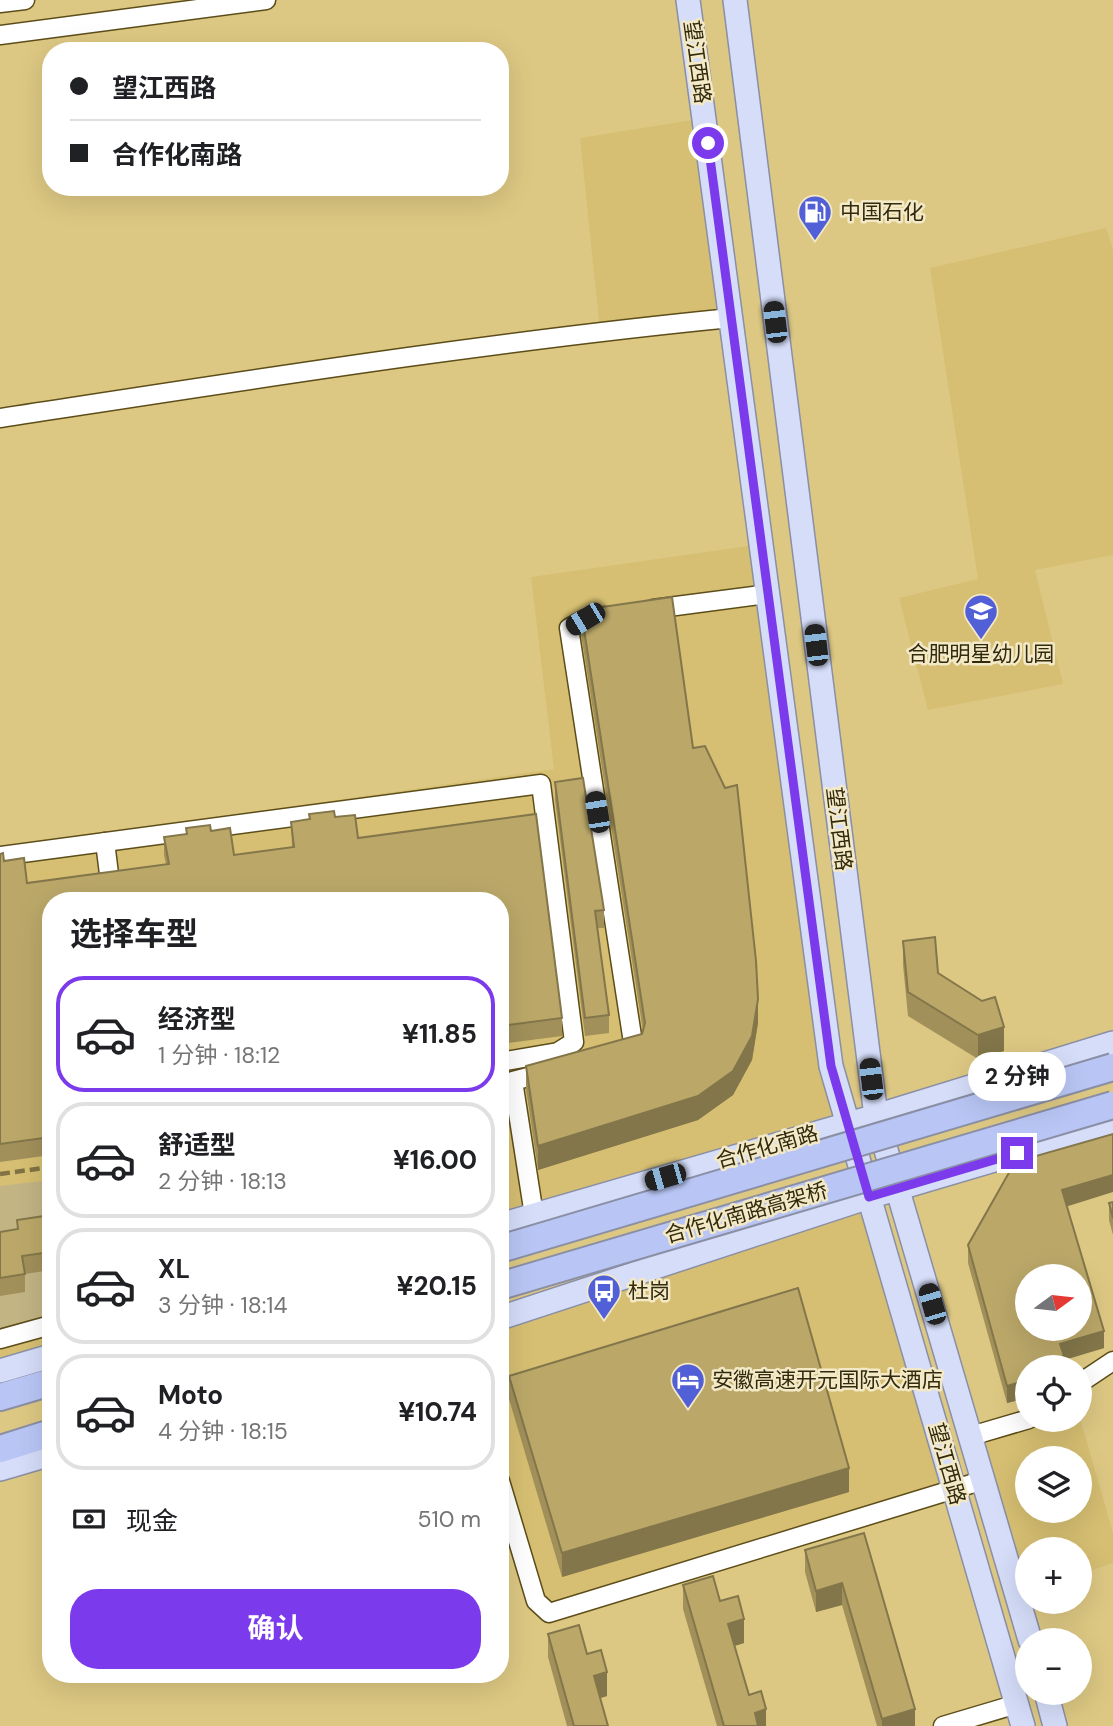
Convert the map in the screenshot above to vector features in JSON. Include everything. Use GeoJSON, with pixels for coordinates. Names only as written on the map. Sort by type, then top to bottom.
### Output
{"type":"FeatureCollection","features":[{"type":"Feature","properties":{"kind":"highway","name":"合作化南路高架桥"},"geometry":{"type":"LineString","coordinates":[[509,1246],[1113,1067]]}},
{"type":"Feature","properties":{"kind":"highway","name":"合作化南路高架桥"},"geometry":{"type":"LineString","coordinates":[[509,1286],[574,1264],[1113,1105]]}},
{"type":"Feature","properties":{"kind":"highway"},"geometry":{"type":"LineString","coordinates":[[0,1397],[42,1385]]}},
{"type":"Feature","properties":{"kind":"highway"},"geometry":{"type":"LineString","coordinates":[[0,1434],[42,1422]]}},
{"type":"Feature","properties":{"kind":"highway"},"geometry":{"type":"LineString","coordinates":[[0,1449],[42,1436]]}},
{"type":"Feature","properties":{"kind":"main road","name":"望江西路"},"geometry":{"type":"LineString","coordinates":[[688,0],[831,1066],[1015,1697]]}},
{"type":"Feature","properties":{"kind":"main road","name":"望江西路"},"geometry":{"type":"LineString","coordinates":[[735,0],[876,1115],[1027,1628]]}},
{"type":"Feature","properties":{"kind":"main road","name":"合作化南路"},"geometry":{"type":"LineString","coordinates":[[509,1222],[848,1124],[1113,1043]]}},
{"type":"Feature","properties":{"kind":"main road"},"geometry":{"type":"LineString","coordinates":[[509,1315],[897,1188],[1113,1125]]}},
{"type":"Feature","properties":{"kind":"main road"},"geometry":{"type":"LineString","coordinates":[[0,1371],[42,1359]]}},
{"type":"Feature","properties":{"kind":"main road"},"geometry":{"type":"LineString","coordinates":[[0,1469],[42,1457]]}},
{"type":"Feature","properties":{"kind":"main road","name":"望江西路"},"geometry":{"type":"LineString","coordinates":[[1017,1705],[1023,1726]]}},
{"type":"Feature","properties":{"kind":"main road"},"geometry":{"type":"LineString","coordinates":[[1049,1705],[1055,1726]]}},
{"type":"Feature","properties":{"kind":"street"},"geometry":{"type":"LineString","coordinates":[[0,3],[25,0]]}},
{"type":"Feature","properties":{"kind":"street"},"geometry":{"type":"LineString","coordinates":[[0,35],[266,0]]}},
{"type":"Feature","properties":{"kind":"street"},"geometry":{"type":"LineString","coordinates":[[0,418],[405,356],[600,331],[731,318]]}},
{"type":"Feature","properties":{"kind":"street"},"geometry":{"type":"LineString","coordinates":[[607,1056],[634,1049],[569,628],[585,619],[768,594]]}},
{"type":"Feature","properties":{"kind":"street"},"geometry":{"type":"LineString","coordinates":[[0,856],[541,784],[574,1042],[558,1052],[509,1060]]}},
{"type":"Feature","properties":{"kind":"street"},"geometry":{"type":"LineString","coordinates":[[105,842],[109,874]]}},
{"type":"Feature","properties":{"kind":"street"},"geometry":{"type":"LineString","coordinates":[[534,1215],[513,1081],[566,1067]]}},
{"type":"Feature","properties":{"kind":"street"},"geometry":{"type":"LineString","coordinates":[[0,1339],[42,1327]]}},
{"type":"Feature","properties":{"kind":"street"},"geometry":{"type":"LineString","coordinates":[[1092,1375],[1113,1361]]}},
{"type":"Feature","properties":{"kind":"street"},"geometry":{"type":"LineString","coordinates":[[971,1436],[1015,1423]]}},
{"type":"Feature","properties":{"kind":"street"},"geometry":{"type":"LineString","coordinates":[[509,1511],[536,1601],[549,1613],[984,1480]]}},
{"type":"Feature","properties":{"kind":"street"},"geometry":{"type":"LineString","coordinates":[[943,1726],[1015,1705]]}},
{"type":"Feature","properties":{"kind":"shaded area"},"geometry":{"type":"Polygon","coordinates":[[[705,118],[731,318],[600,331],[580,138],[705,118]]]}},
{"type":"Feature","properties":{"kind":"shaded area"},"geometry":{"type":"Polygon","coordinates":[[[1106,228],[1113,249],[1113,555],[1035,570],[1063,684],[928,710],[899,598],[978,579],[930,268],[1106,228]]]}},
{"type":"Feature","properties":{"kind":"shaded area"},"geometry":{"type":"Polygon","coordinates":[[[762,544],[848,1123],[509,1223],[509,892],[42,892],[42,1359],[0,1371],[0,848],[554,769],[531,577],[762,544]]]}},
{"type":"Feature","properties":{"kind":"shaded area"},"geometry":{"type":"Polygon","coordinates":[[[42,1181],[42,1230],[0,1237],[0,1186],[42,1181]]]}},
{"type":"Feature","properties":{"kind":"shaded area"},"geometry":{"type":"Polygon","coordinates":[[[869,1197],[954,1489],[549,1613],[509,1503],[509,1315],[869,1197]]]}},
{"type":"Feature","properties":{"kind":"shaded area"},"geometry":{"type":"Polygon","coordinates":[[[42,1271],[42,1321],[0,1333],[0,1296],[22,1274],[42,1271]]]}},
{"type":"Feature","properties":{"kind":"shaded area"},"geometry":{"type":"Polygon","coordinates":[[[1015,1423],[1015,1432],[1084,1432],[1088,1446],[1015,1446],[1015,1523],[1092,1523],[1092,1460],[1113,1533],[1113,1563],[1092,1570],[1092,1537],[1015,1537],[1015,1586],[971,1436],[1015,1423]]]}},
{"type":"Feature","properties":{"kind":"building"},"geometry":{"type":"Polygon","coordinates":[[[672,597],[693,748],[705,746],[725,788],[737,785],[756,961],[758,999],[752,1036],[733,1071],[698,1096],[538,1146],[526,1066],[642,1034],[645,1023],[581,610],[672,597]]]}},
{"type":"Feature","properties":{"kind":"building"},"geometry":{"type":"Polygon","coordinates":[[[583,778],[604,910],[595,911],[609,1015],[585,1018],[555,782],[583,778]]]}},
{"type":"Feature","properties":{"kind":"building"},"geometry":{"type":"Polygon","coordinates":[[[334,811],[335,817],[355,815],[358,838],[536,814],[562,1018],[509,1025],[509,892],[42,892],[42,1138],[0,1144],[0,854],[3,853],[4,861],[24,858],[27,883],[169,864],[164,837],[187,834],[186,828],[210,825],[211,831],[230,828],[234,855],[294,847],[291,822],[310,819],[309,814],[334,811]]]}},
{"type":"Feature","properties":{"kind":"building"},"geometry":{"type":"Polygon","coordinates":[[[935,937],[938,973],[982,1001],[995,997],[1004,1027],[978,1035],[908,992],[903,941],[935,937]]]}},
{"type":"Feature","properties":{"kind":"building"},"geometry":{"type":"Polygon","coordinates":[[[1113,1134],[1113,1175],[1062,1190],[1084,1264],[1015,1264],[1015,1341],[1070,1341],[1060,1344],[1064,1355],[1015,1355],[1015,1384],[1007,1386],[968,1245],[1015,1162],[1113,1134]]]}},
{"type":"Feature","properties":{"kind":"building"},"geometry":{"type":"Polygon","coordinates":[[[1113,1202],[1113,1218],[1109,1203],[1113,1202]]]}},
{"type":"Feature","properties":{"kind":"building"},"geometry":{"type":"Polygon","coordinates":[[[42,1216],[42,1253],[22,1256],[25,1274],[0,1278],[0,1232],[18,1229],[17,1220],[42,1216]]]}},
{"type":"Feature","properties":{"kind":"building"},"geometry":{"type":"Polygon","coordinates":[[[798,1288],[849,1468],[562,1553],[509,1376],[798,1288]]]}},
{"type":"Feature","properties":{"kind":"building"},"geometry":{"type":"Polygon","coordinates":[[[1092,1291],[1104,1331],[1092,1335],[1092,1291]]]}},
{"type":"Feature","properties":{"kind":"building"},"geometry":{"type":"Polygon","coordinates":[[[864,1533],[915,1709],[882,1719],[842,1583],[816,1591],[805,1550],[864,1533]]]}},
{"type":"Feature","properties":{"kind":"building"},"geometry":{"type":"Polygon","coordinates":[[[713,1576],[720,1601],[738,1596],[744,1619],[728,1624],[749,1695],[761,1691],[766,1709],[755,1713],[758,1726],[724,1726],[683,1585],[713,1576]]]}},
{"type":"Feature","properties":{"kind":"building"},"geometry":{"type":"Polygon","coordinates":[[[579,1625],[587,1654],[601,1650],[607,1672],[594,1676],[608,1726],[574,1726],[548,1634],[579,1625]]]}},
{"type":"Feature","properties":{"kind":"railway"},"geometry":{"type":"LineString","coordinates":[[0,1174],[42,1168]]}},
{"type":"Feature","properties":{"kind":"place","name":"中国石化"},"geometry":{"type":"Point","coordinates":[815,242]}},
{"type":"Feature","properties":{"kind":"place","name":"合肥明星幼儿园"},"geometry":{"type":"Point","coordinates":[981,641]}},
{"type":"Feature","properties":{"kind":"place","name":"杜岗"},"geometry":{"type":"Point","coordinates":[604,1321]}},
{"type":"Feature","properties":{"kind":"place","name":"安徽高速开元国际大酒店"},"geometry":{"type":"Point","coordinates":[688,1410]}},
{"type":"Feature","properties":{"kind":"route"},"geometry":{"type":"LineString","coordinates":[[708,143],[831,1066],[869,1197],[1017,1153]]}}]}
